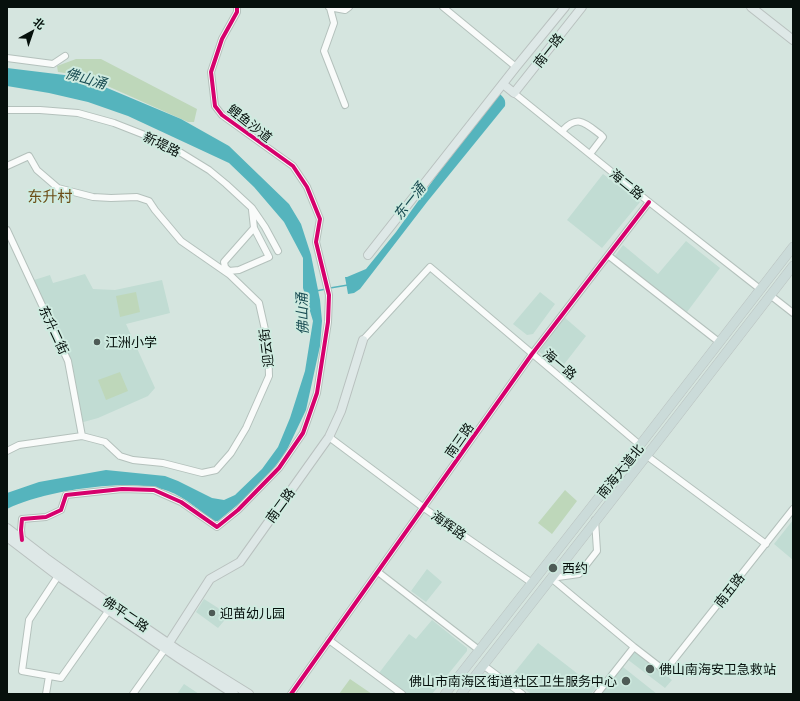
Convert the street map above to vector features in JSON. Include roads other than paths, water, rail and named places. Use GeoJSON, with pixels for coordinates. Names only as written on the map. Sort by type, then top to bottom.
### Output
{"type":"FeatureCollection","features":[{"type":"Feature","properties":{"kind":"highway","name":"南海大道北"},"geometry":{"type":"LineString","coordinates":[[445,694],[793,247]]}},
{"type":"Feature","properties":{"kind":"highway","name":"南海大道北"},"geometry":{"type":"LineString","coordinates":[[461,694],[793,266]]}},
{"type":"Feature","properties":{"kind":"main road","name":"南一路"},"geometry":{"type":"LineString","coordinates":[[368,255],[516,66],[565,7]]}},
{"type":"Feature","properties":{"kind":"main road","name":"南一路"},"geometry":{"type":"LineString","coordinates":[[514,93],[582,7]]}},
{"type":"Feature","properties":{"kind":"main road"},"geometry":{"type":"LineString","coordinates":[[751,7],[793,40]]}},
{"type":"Feature","properties":{"kind":"main road"},"geometry":{"type":"LineString","coordinates":[[759,7],[793,34]]}},
{"type":"Feature","properties":{"kind":"main road"},"geometry":{"type":"LineString","coordinates":[[503,84],[514,93]]}},
{"type":"Feature","properties":{"kind":"main road","name":"南二路"},"geometry":{"type":"LineString","coordinates":[[167,646],[210,579],[240,562],[329,437],[340,411],[363,340]]}},
{"type":"Feature","properties":{"kind":"main road","name":"佛平二路"},"geometry":{"type":"LineString","coordinates":[[7,528],[231,693]]}},
{"type":"Feature","properties":{"kind":"main road","name":"佛平二路"},"geometry":{"type":"LineString","coordinates":[[7,537],[58,576],[109,610],[249,694]]}},
{"type":"Feature","properties":{"kind":"street","name":"鲤鱼沙道"},"geometry":{"type":"LineString","coordinates":[[22,540],[22,519],[46,517],[61,510],[66,495],[122,489],[154,490],[181,502],[217,527],[238,510],[279,468],[303,434],[317,393],[328,322],[327,289],[316,242],[320,219],[308,187],[293,166],[222,115],[215,106],[211,72],[222,39],[237,12],[237,7]]}},
{"type":"Feature","properties":{"kind":"street"},"geometry":{"type":"LineString","coordinates":[[344,105],[324,51],[334,23],[329,7],[345,10],[349,7]]}},
{"type":"Feature","properties":{"kind":"street"},"geometry":{"type":"LineString","coordinates":[[443,7],[516,66]]}},
{"type":"Feature","properties":{"kind":"street"},"geometry":{"type":"LineString","coordinates":[[7,58],[53,64],[65,56]]}},
{"type":"Feature","properties":{"kind":"street","name":"海二路"},"geometry":{"type":"LineString","coordinates":[[514,93],[760,289]]}},
{"type":"Feature","properties":{"kind":"street","name":"新堤路"},"geometry":{"type":"LineString","coordinates":[[7,110],[78,113],[114,123],[165,143],[209,170],[252,208],[265,227],[278,251]]}},
{"type":"Feature","properties":{"kind":"street"},"geometry":{"type":"LineString","coordinates":[[562,131],[574,121],[583,121],[603,137],[590,154]]}},
{"type":"Feature","properties":{"kind":"street","name":"迎云街"},"geometry":{"type":"LineString","coordinates":[[7,166],[29,156],[37,170],[58,188],[93,197],[137,197],[149,201],[181,240],[230,275],[259,303],[268,343],[270,376],[246,428],[231,453],[216,470],[202,473],[163,463],[133,460],[120,456],[105,442],[82,436],[19,445],[7,452]]}},
{"type":"Feature","properties":{"kind":"street","name":"南三路"},"geometry":{"type":"LineString","coordinates":[[291,694],[532,354],[649,202]]}},
{"type":"Feature","properties":{"kind":"street"},"geometry":{"type":"LineString","coordinates":[[252,208],[254,228],[269,257],[239,270],[229,271],[225,267],[224,262],[254,228]]}},
{"type":"Feature","properties":{"kind":"street","name":"东升二街"},"geometry":{"type":"LineString","coordinates":[[7,230],[68,361],[82,436]]}},
{"type":"Feature","properties":{"kind":"street"},"geometry":{"type":"LineString","coordinates":[[608,256],[719,342]]}},
{"type":"Feature","properties":{"kind":"street","name":"海一路"},"geometry":{"type":"LineString","coordinates":[[363,340],[430,267],[640,445]]}},
{"type":"Feature","properties":{"kind":"street"},"geometry":{"type":"LineString","coordinates":[[770,295],[793,313]]}},
{"type":"Feature","properties":{"kind":"street","name":"海辉路"},"geometry":{"type":"LineString","coordinates":[[329,437],[424,508],[532,583]]}},
{"type":"Feature","properties":{"kind":"street"},"geometry":{"type":"LineString","coordinates":[[647,456],[766,544]]}},
{"type":"Feature","properties":{"kind":"street","name":"南五路"},"geometry":{"type":"LineString","coordinates":[[634,647],[665,671],[793,509]]}},
{"type":"Feature","properties":{"kind":"street"},"geometry":{"type":"LineString","coordinates":[[551,578],[579,574],[597,551],[596,520]]}},
{"type":"Feature","properties":{"kind":"street"},"geometry":{"type":"LineString","coordinates":[[378,572],[479,650]]}},
{"type":"Feature","properties":{"kind":"street"},"geometry":{"type":"LineString","coordinates":[[58,576],[29,620],[22,671],[61,678],[109,610]]}},
{"type":"Feature","properties":{"kind":"street"},"geometry":{"type":"LineString","coordinates":[[551,578],[634,647],[597,694]]}},
{"type":"Feature","properties":{"kind":"street"},"geometry":{"type":"LineString","coordinates":[[329,640],[402,694]]}},
{"type":"Feature","properties":{"kind":"street"},"geometry":{"type":"LineString","coordinates":[[133,694],[167,646]]}},
{"type":"Feature","properties":{"kind":"street"},"geometry":{"type":"LineString","coordinates":[[484,665],[522,694]]}},
{"type":"Feature","properties":{"kind":"street"},"geometry":{"type":"LineString","coordinates":[[46,694],[49,676]]}},
{"type":"Feature","properties":{"kind":"water"},"geometry":{"type":"Polygon","coordinates":[[[7,68],[81,77],[181,119],[229,146],[289,204],[301,224],[311,255],[320,300],[322,321],[320,346],[306,410],[285,454],[265,479],[218,521],[213,521],[192,504],[180,497],[168,491],[151,487],[131,485],[86,488],[23,502],[7,509],[7,493],[39,482],[106,470],[165,476],[212,498],[224,500],[235,495],[262,469],[278,447],[290,418],[305,371],[313,321],[303,288],[303,258],[284,222],[254,187],[229,163],[128,116],[88,102],[49,93],[7,86],[7,68]]]}},
{"type":"Feature","properties":{"kind":"water"},"geometry":{"type":"Polygon","coordinates":[[[500,94],[504,99],[505,106],[427,202],[360,289],[354,293],[348,294],[345,277],[366,269],[396,232],[439,172],[500,94]]]}},
{"type":"Feature","properties":{"kind":"waterway","name":"东一涌"},"geometry":{"type":"LineString","coordinates":[[330,288],[348,285]]}},
{"type":"Feature","properties":{"kind":"waterway","name":"东一涌"},"geometry":{"type":"LineString","coordinates":[[316,291],[326,289]]}},
{"type":"Feature","properties":{"kind":"place","name":"江洲小学"},"geometry":{"type":"Point","coordinates":[97,342]}},
{"type":"Feature","properties":{"kind":"place","name":"西约"},"geometry":{"type":"Point","coordinates":[553,568]}},
{"type":"Feature","properties":{"kind":"place","name":"迎苗幼儿园"},"geometry":{"type":"Point","coordinates":[212,613]}},
{"type":"Feature","properties":{"kind":"place","name":"佛山南海安卫急救站"},"geometry":{"type":"Point","coordinates":[650,669]}},
{"type":"Feature","properties":{"kind":"place","name":"佛山市南海区街道社区卫生服务中心"},"geometry":{"type":"Point","coordinates":[626,681]}},
{"type":"Feature","properties":{"kind":"district","name":"东升村"},"geometry":{"type":"Point","coordinates":[50,196]}},
{"type":"Feature","properties":{"kind":"water label","name":"佛山涌"},"geometry":{"type":"Point","coordinates":[86,78]}},
{"type":"Feature","properties":{"kind":"water label","name":"佛山涌"},"geometry":{"type":"Point","coordinates":[302,314]}}]}
